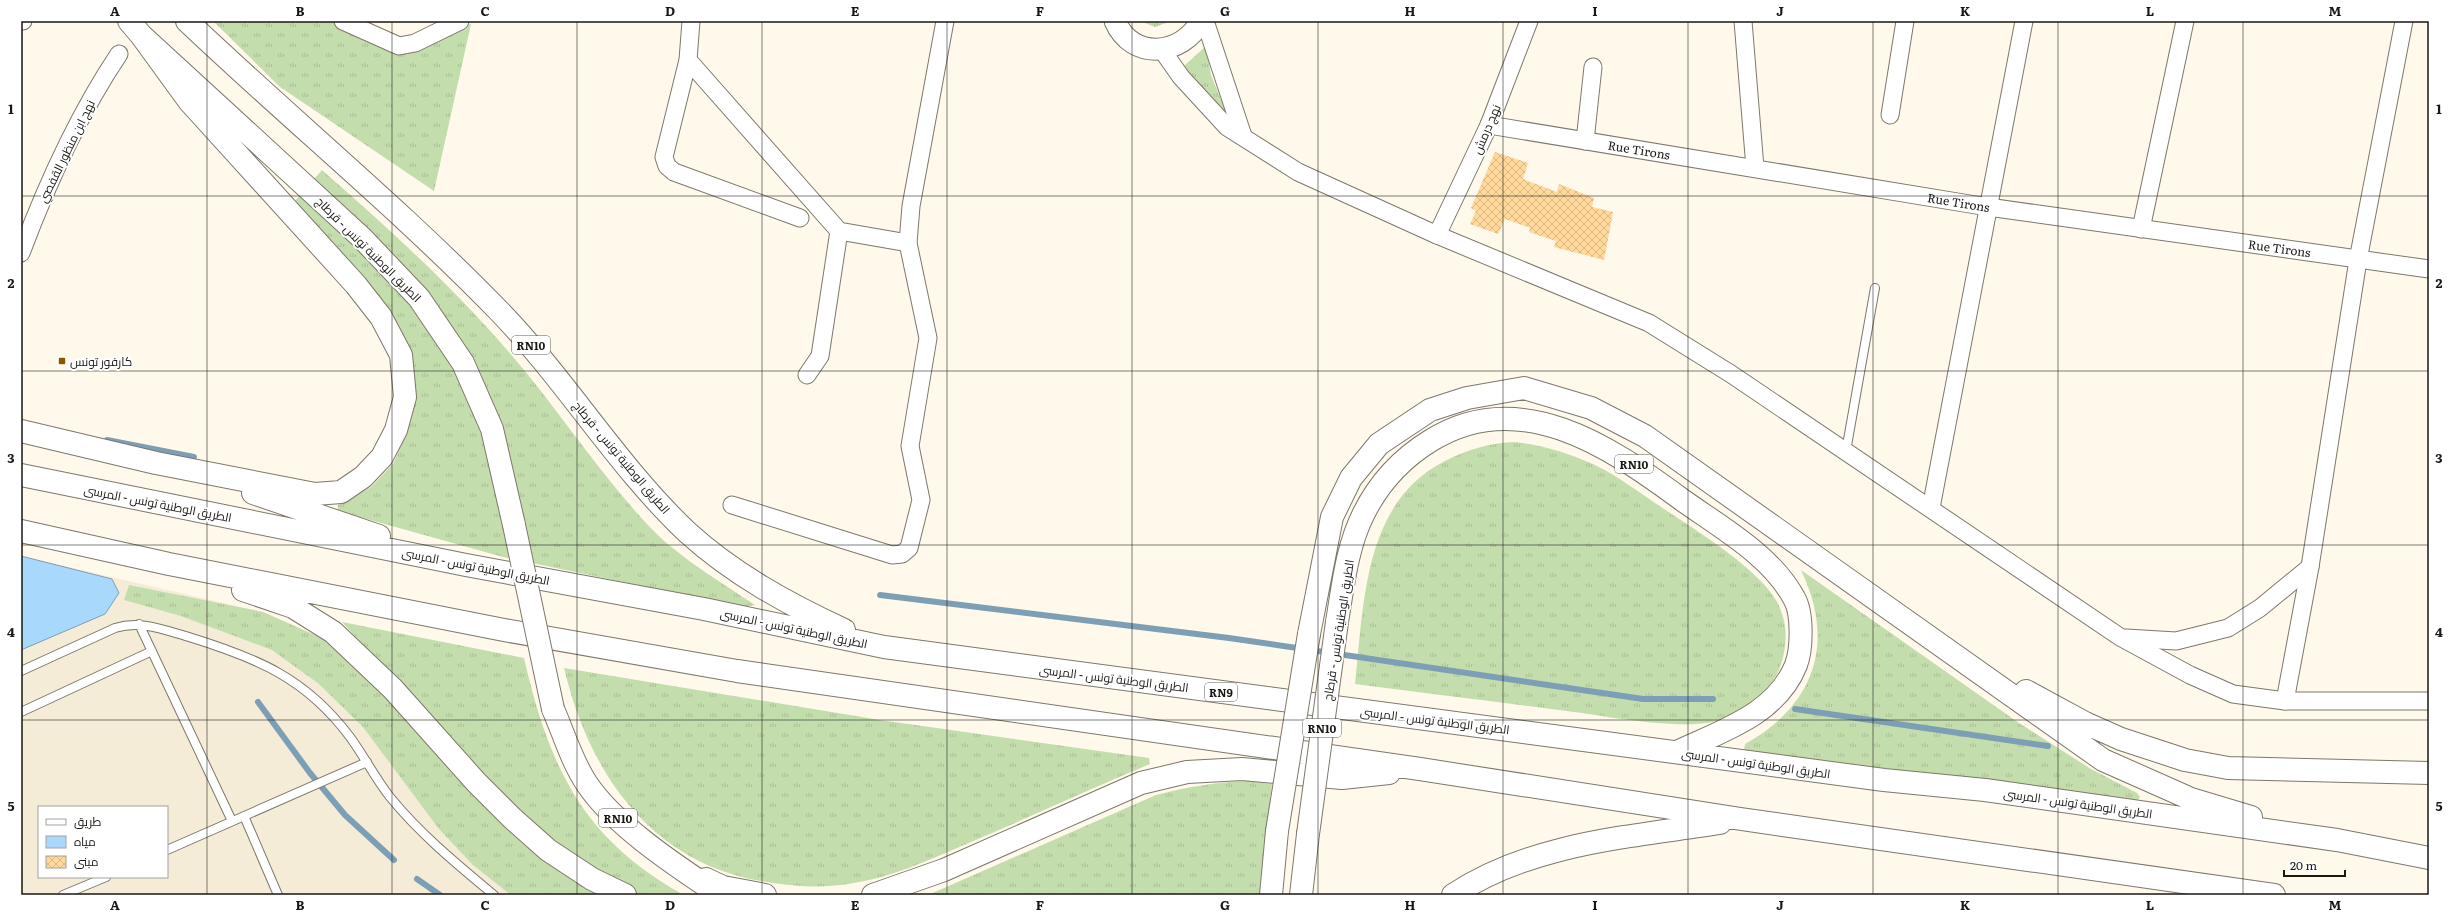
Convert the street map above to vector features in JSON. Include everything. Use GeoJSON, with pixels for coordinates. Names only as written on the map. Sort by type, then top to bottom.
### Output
{"type":"FeatureCollection","features":[{"type":"Feature","properties":{"kind":"highway","name":"الطريق الوطنية تونس - قرطاج"},"geometry":{"type":"LineString","coordinates":[[187,21],[450,261],[527,340],[642,482],[688,533],[759,587],[805,612],[884,647]]}},
{"type":"Feature","properties":{"kind":"highway","name":"الطريق الوطنية تونس - قرطاج"},"geometry":{"type":"LineString","coordinates":[[135,28],[356,233],[419,298],[463,363],[492,429],[553,709],[587,784],[623,824],[677,866],[720,895]]}},
{"type":"Feature","properties":{"kind":"highway"},"geometry":{"type":"LineString","coordinates":[[21,431],[178,468],[315,494],[341,492],[363,477],[382,457],[396,430],[405,397],[401,355],[381,317],[356,285],[189,101],[135,28]]}},
{"type":"Feature","properties":{"kind":"highway"},"geometry":{"type":"LineString","coordinates":[[1271,895],[1277,831],[1309,634],[1332,517],[1350,478],[1379,444],[1430,410],[1468,398],[1524,388],[1591,408],[1645,436],[2103,760],[2191,799],[2337,840]]}},
{"type":"Feature","properties":{"kind":"highway","name":"الطريق الوطنية تونس - قرطاج"},"geometry":{"type":"LineString","coordinates":[[1301,895],[1337,622],[1347,564],[1363,514],[1382,483],[1408,455],[1444,432],[1487,419],[1509,418],[1531,420],[1572,431],[1630,461],[1763,558],[1795,599],[1802,629],[1796,664],[1778,694],[1746,721],[1677,752]]}},
{"type":"Feature","properties":{"kind":"highway"},"geometry":{"type":"LineString","coordinates":[[178,468],[466,565]]}},
{"type":"Feature","properties":{"kind":"highway","name":"الطريق الوطنية تونس - المرسى"},"geometry":{"type":"LineString","coordinates":[[21,475],[466,565],[704,609],[884,647],[1884,780],[1985,790],[2337,840],[2429,858]]}},
{"type":"Feature","properties":{"kind":"highway"},"geometry":{"type":"LineString","coordinates":[[21,530],[168,564],[504,630],[737,671],[1420,770],[1741,819],[2274,895]]}},
{"type":"Feature","properties":{"kind":"highway"},"geometry":{"type":"LineString","coordinates":[[168,564],[293,607],[333,632],[393,689],[476,782],[512,818],[548,850],[592,879],[625,895]]}},
{"type":"Feature","properties":{"kind":"highway"},"geometry":{"type":"LineString","coordinates":[[1924,632],[2085,723],[2121,739],[2185,760],[2228,768],[2429,773]]}},
{"type":"Feature","properties":{"kind":"highway"},"geometry":{"type":"LineString","coordinates":[[873,895],[944,870],[1141,783],[1179,774],[1242,769],[1342,778],[1420,770]]}},
{"type":"Feature","properties":{"kind":"highway"},"geometry":{"type":"LineString","coordinates":[[1454,895],[1514,863],[1570,847],[1741,819]]}},
{"type":"Feature","properties":{"kind":"highway"},"geometry":{"type":"LineString","coordinates":[[677,866],[723,887],[765,895]]}},
{"type":"Feature","properties":{"kind":"street"},"geometry":{"type":"LineString","coordinates":[[343,21],[399,46],[408,46],[460,21]]}},
{"type":"Feature","properties":{"kind":"street"},"geometry":{"type":"LineString","coordinates":[[691,21],[688,60],[664,157],[667,166],[674,172],[800,218]]}},
{"type":"Feature","properties":{"kind":"street"},"geometry":{"type":"LineString","coordinates":[[732,505],[892,555],[902,554],[909,548],[922,500],[910,446],[928,338],[908,243],[911,206],[945,21]]}},
{"type":"Feature","properties":{"kind":"street"},"geometry":{"type":"LineString","coordinates":[[1115,21],[1118,29],[1130,41],[1145,48],[1162,50],[1180,44],[1194,33],[1201,21]]}},
{"type":"Feature","properties":{"kind":"street"},"geometry":{"type":"LineString","coordinates":[[1205,21],[1243,136]]}},
{"type":"Feature","properties":{"kind":"street","name":"نهج درمش"},"geometry":{"type":"LineString","coordinates":[[1437,235],[1489,125],[1529,21]]}},
{"type":"Feature","properties":{"kind":"street"},"geometry":{"type":"LineString","coordinates":[[1743,21],[1755,168]]}},
{"type":"Feature","properties":{"kind":"street"},"geometry":{"type":"LineString","coordinates":[[1890,115],[1905,21]]}},
{"type":"Feature","properties":{"kind":"street"},"geometry":{"type":"LineString","coordinates":[[1931,508],[2024,21]]}},
{"type":"Feature","properties":{"kind":"street"},"geometry":{"type":"LineString","coordinates":[[2141,229],[2185,21]]}},
{"type":"Feature","properties":{"kind":"street"},"geometry":{"type":"LineString","coordinates":[[2284,701],[2310,567],[2358,260],[2404,21]]}},
{"type":"Feature","properties":{"kind":"street"},"geometry":{"type":"LineString","coordinates":[[1162,50],[1181,77],[1227,127],[1298,172],[1437,235],[1649,323],[1731,374],[2120,637],[2190,675],[2233,694],[2284,701],[2429,701]]}},
{"type":"Feature","properties":{"kind":"street","name":"نهج ابن منظور القفصي"},"geometry":{"type":"LineString","coordinates":[[21,252],[28,212],[94,94],[119,54]]}},
{"type":"Feature","properties":{"kind":"street"},"geometry":{"type":"LineString","coordinates":[[688,60],[839,231],[908,243]]}},
{"type":"Feature","properties":{"kind":"street"},"geometry":{"type":"LineString","coordinates":[[1585,141],[1593,67]]}},
{"type":"Feature","properties":{"kind":"street","name":"Rue Tirons"},"geometry":{"type":"LineString","coordinates":[[1489,125],[1988,207],[2429,269]]}},
{"type":"Feature","properties":{"kind":"street"},"geometry":{"type":"LineString","coordinates":[[806,375],[820,356],[839,231]]}},
{"type":"Feature","properties":{"kind":"street"},"geometry":{"type":"LineString","coordinates":[[2120,637],[2176,640],[2228,628],[2260,608],[2310,567]]}},
{"type":"Feature","properties":{"kind":"lane"},"geometry":{"type":"LineString","coordinates":[[1846,451],[1875,288]]}},
{"type":"Feature","properties":{"kind":"lane"},"geometry":{"type":"LineString","coordinates":[[139,624],[232,821]]}},
{"type":"Feature","properties":{"kind":"lane"},"geometry":{"type":"LineString","coordinates":[[21,671],[115,628],[139,624],[201,641],[255,659],[277,670],[324,707],[351,738],[391,798],[447,855],[494,895]]}},
{"type":"Feature","properties":{"kind":"lane"},"geometry":{"type":"LineString","coordinates":[[21,712],[152,651]]}},
{"type":"Feature","properties":{"kind":"lane"},"geometry":{"type":"LineString","coordinates":[[168,850],[366,762]]}},
{"type":"Feature","properties":{"kind":"lane"},"geometry":{"type":"LineString","coordinates":[[244,816],[278,895]]}},
{"type":"Feature","properties":{"kind":"lane"},"geometry":{"type":"LineString","coordinates":[[63,895],[104,878]]}},
{"type":"Feature","properties":{"kind":"shaded area"},"geometry":{"type":"Polygon","coordinates":[[[21,556],[263,612],[324,639],[610,895],[21,895],[21,556]]]}},
{"type":"Feature","properties":{"kind":"green space"},"geometry":{"type":"Polygon","coordinates":[[[213,21],[337,21],[391,45],[471,24],[434,191],[280,87],[213,21]]]}},
{"type":"Feature","properties":{"kind":"green space"},"geometry":{"type":"Polygon","coordinates":[[[1140,21],[1171,21],[1155,27],[1140,21]]]}},
{"type":"Feature","properties":{"kind":"green space"},"geometry":{"type":"Polygon","coordinates":[[[1206,46],[1211,75],[1228,117],[1184,66],[1206,46]]]}},
{"type":"Feature","properties":{"kind":"green space"},"geometry":{"type":"Polygon","coordinates":[[[322,170],[418,257],[464,303],[526,372],[610,481],[646,523],[684,557],[755,605],[743,607],[503,557],[338,511],[338,505],[371,487],[393,464],[406,435],[415,397],[363,279],[295,201],[322,170]]]}},
{"type":"Feature","properties":{"kind":"green space"},"geometry":{"type":"Polygon","coordinates":[[[1515,442],[1556,450],[1603,469],[1704,535],[1755,575],[1768,589],[1777,602],[1781,610],[1786,634],[1783,659],[1776,676],[1764,693],[1738,712],[1719,720],[1706,723],[1672,724],[1355,684],[1361,621],[1373,558],[1383,528],[1398,502],[1418,479],[1445,461],[1479,447],[1515,442]]]}},
{"type":"Feature","properties":{"kind":"green space"},"geometry":{"type":"Polygon","coordinates":[[[1801,570],[2019,723],[2091,769],[2137,793],[2140,797],[2137,801],[1744,750],[1745,744],[1769,728],[1788,711],[1803,691],[1812,670],[1817,647],[1817,622],[1812,597],[1801,570]]]}},
{"type":"Feature","properties":{"kind":"green space"},"geometry":{"type":"Polygon","coordinates":[[[129,585],[263,612],[324,639],[610,895],[511,895],[473,865],[439,829],[363,727],[319,684],[272,650],[181,616],[124,600],[129,585]]]}},
{"type":"Feature","properties":{"kind":"green space"},"geometry":{"type":"Polygon","coordinates":[[[342,622],[524,658],[545,733],[559,766],[575,796],[595,824],[619,850],[649,873],[684,895],[641,895],[597,874],[571,856],[509,804],[342,622]]]}},
{"type":"Feature","properties":{"kind":"green space"},"geometry":{"type":"Polygon","coordinates":[[[564,668],[880,720],[1149,758],[1150,764],[937,856],[882,877],[834,886],[804,886],[774,883],[732,874],[695,859],[663,838],[634,812],[611,781],[591,746],[576,708],[564,668]]]}},
{"type":"Feature","properties":{"kind":"green space"},"geometry":{"type":"Polygon","coordinates":[[[1248,781],[1272,784],[1260,895],[928,895],[1156,795],[1202,785],[1248,781]]]}},
{"type":"Feature","properties":{"kind":"water"},"geometry":{"type":"Polygon","coordinates":[[[21,556],[112,579],[119,593],[105,614],[21,650],[21,556]]]}},
{"type":"Feature","properties":{"kind":"building"},"geometry":{"type":"Polygon","coordinates":[[[1495,152],[1528,163],[1523,179],[1557,192],[1559,184],[1594,198],[1592,207],[1613,212],[1604,260],[1554,247],[1556,241],[1529,232],[1530,228],[1505,219],[1498,234],[1470,224],[1476,211],[1471,208],[1495,152]]]}},
{"type":"Feature","properties":{"kind":"waterway"},"geometry":{"type":"LineString","coordinates":[[107,440],[194,457]]}},
{"type":"Feature","properties":{"kind":"waterway"},"geometry":{"type":"LineString","coordinates":[[880,595],[1229,638],[1643,699],[1713,699]]}},
{"type":"Feature","properties":{"kind":"waterway"},"geometry":{"type":"LineString","coordinates":[[258,702],[310,773],[345,815],[394,860]]}},
{"type":"Feature","properties":{"kind":"waterway"},"geometry":{"type":"LineString","coordinates":[[1795,709],[2048,746]]}},
{"type":"Feature","properties":{"kind":"waterway"},"geometry":{"type":"LineString","coordinates":[[417,879],[440,895]]}},
{"type":"Feature","properties":{"kind":"place","name":"كارفور تونس"},"geometry":{"type":"Point","coordinates":[62,361]}}]}
